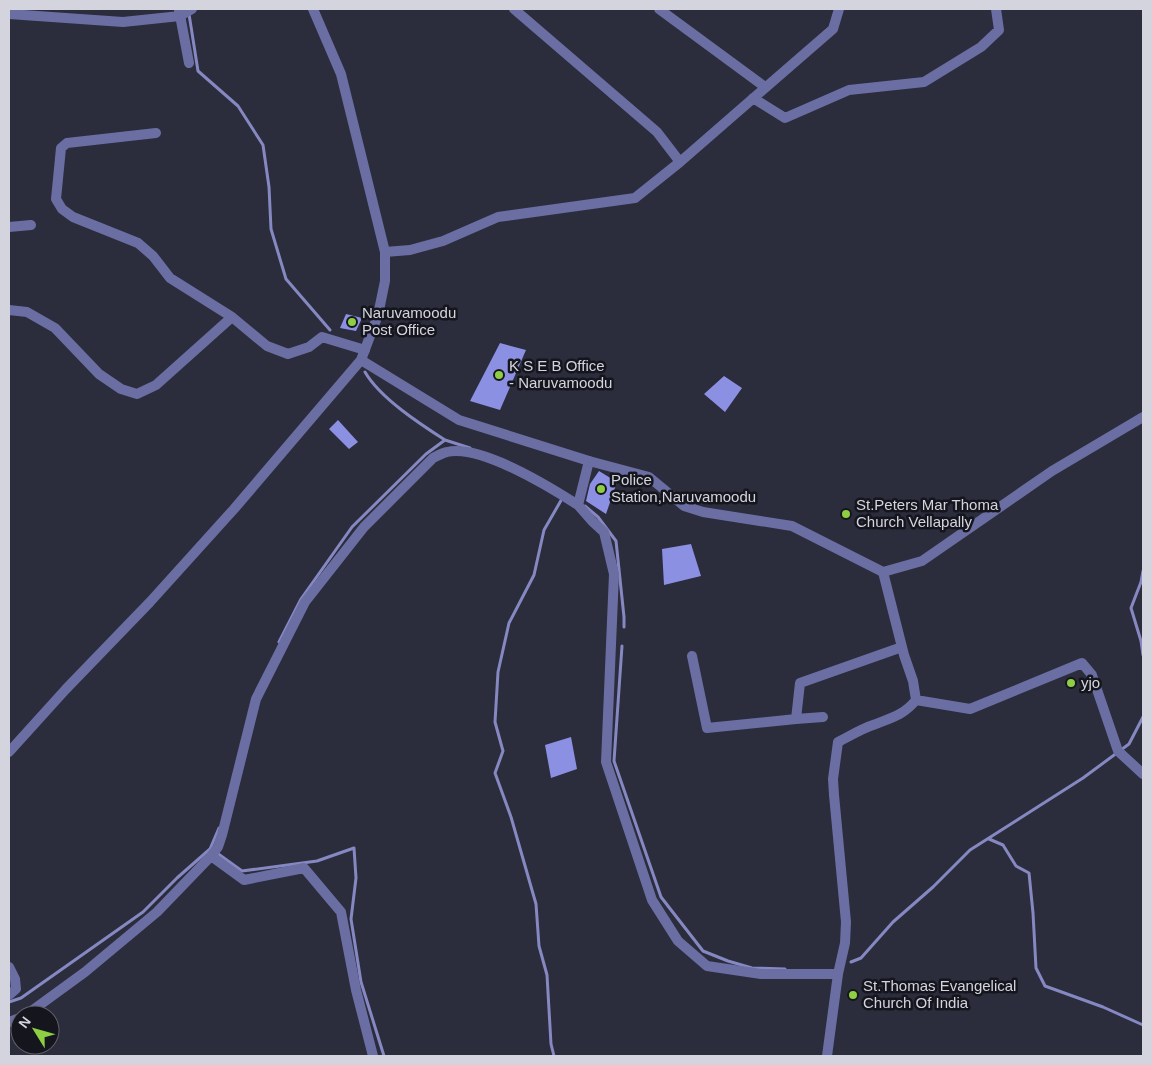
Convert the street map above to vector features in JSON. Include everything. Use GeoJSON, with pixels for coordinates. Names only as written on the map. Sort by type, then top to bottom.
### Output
{"type":"FeatureCollection","features":[{"type":"Feature","properties":{"kind":"street"},"geometry":{"type":"LineString","coordinates":[[9,14],[123,22],[180,13],[192,9]]}},
{"type":"Feature","properties":{"kind":"street"},"geometry":{"type":"LineString","coordinates":[[9,752],[234,510],[361,360],[378,315],[385,281],[385,252],[341,74],[313,9]]}},
{"type":"Feature","properties":{"kind":"street"},"geometry":{"type":"LineString","coordinates":[[514,9],[656,132],[680,162]]}},
{"type":"Feature","properties":{"kind":"street"},"geometry":{"type":"LineString","coordinates":[[659,9],[765,87]]}},
{"type":"Feature","properties":{"kind":"street"},"geometry":{"type":"LineString","coordinates":[[385,252],[410,250],[443,241],[498,217],[635,198],[680,162],[833,29],[839,9]]}},
{"type":"Feature","properties":{"kind":"street"},"geometry":{"type":"LineString","coordinates":[[753,98],[785,118],[849,90],[924,82],[981,47],[999,30],[996,9]]}},
{"type":"Feature","properties":{"kind":"street"},"geometry":{"type":"LineString","coordinates":[[180,13],[189,64]]}},
{"type":"Feature","properties":{"kind":"street"},"geometry":{"type":"LineString","coordinates":[[156,133],[67,142],[61,148],[56,199],[62,209],[73,217],[138,243],[153,256],[170,278],[232,317],[267,346],[288,354],[309,347],[322,337],[365,350]]}},
{"type":"Feature","properties":{"kind":"street"},"geometry":{"type":"LineString","coordinates":[[9,227],[31,225]]}},
{"type":"Feature","properties":{"kind":"street"},"geometry":{"type":"LineString","coordinates":[[9,310],[27,312],[55,328],[99,374],[120,389],[137,394],[156,385],[232,317]]}},
{"type":"Feature","properties":{"kind":"street"},"geometry":{"type":"LineString","coordinates":[[361,360],[459,420],[589,461],[649,477],[684,506],[703,512],[792,526],[883,572],[922,561],[1052,471],[1143,417]]}},
{"type":"Feature","properties":{"kind":"street"},"geometry":{"type":"LineString","coordinates":[[39,1005],[84,972],[157,912],[214,853],[222,836],[256,700],[305,602],[364,527],[433,458],[446,452],[458,451],[480,455],[543,483],[574,502],[604,532],[614,574],[606,762],[652,900],[678,941],[707,966],[761,974],[838,974]]}},
{"type":"Feature","properties":{"kind":"street"},"geometry":{"type":"LineString","coordinates":[[574,502],[589,461]]}},
{"type":"Feature","properties":{"kind":"street"},"geometry":{"type":"LineString","coordinates":[[827,1056],[838,974],[845,942],[846,922],[833,779],[838,742],[873,725],[898,717],[910,708],[916,700],[913,681],[902,648],[883,572]]}},
{"type":"Feature","properties":{"kind":"street"},"geometry":{"type":"LineString","coordinates":[[796,719],[800,683],[902,648]]}},
{"type":"Feature","properties":{"kind":"street"},"geometry":{"type":"LineString","coordinates":[[692,656],[707,728],[823,717]]}},
{"type":"Feature","properties":{"kind":"street"},"geometry":{"type":"LineString","coordinates":[[916,700],[970,709],[1082,663],[1092,675],[1118,751],[1143,774]]}},
{"type":"Feature","properties":{"kind":"street"},"geometry":{"type":"LineString","coordinates":[[214,853],[244,880],[304,868],[341,912],[356,990],[373,1056]]}},
{"type":"Feature","properties":{"kind":"street"},"geometry":{"type":"LineString","coordinates":[[9,967],[15,979],[16,989],[9,995]]}},
{"type":"Feature","properties":{"kind":"building","name":"Naruvamoodu Post Office"},"geometry":{"type":"Polygon","coordinates":[[[346,314],[362,318],[356,331],[340,328],[346,314]]]}},
{"type":"Feature","properties":{"kind":"building","name":"K S E B Office - Naruvamoodu"},"geometry":{"type":"Polygon","coordinates":[[[500,343],[526,350],[500,410],[470,401],[500,343]]]}},
{"type":"Feature","properties":{"kind":"building"},"geometry":{"type":"Polygon","coordinates":[[[724,376],[742,388],[725,412],[704,394],[724,376]]]}},
{"type":"Feature","properties":{"kind":"building"},"geometry":{"type":"Polygon","coordinates":[[[338,420],[358,442],[349,449],[329,429],[338,420]]]}},
{"type":"Feature","properties":{"kind":"building","name":"Police Station,Naruvamoodu"},"geometry":{"type":"Polygon","coordinates":[[[599,471],[617,482],[606,514],[586,501],[590,484],[599,471]]]}},
{"type":"Feature","properties":{"kind":"building"},"geometry":{"type":"Polygon","coordinates":[[[691,544],[701,576],[664,585],[662,549],[691,544]]]}},
{"type":"Feature","properties":{"kind":"building"},"geometry":{"type":"Polygon","coordinates":[[[571,737],[577,769],[551,778],[545,745],[571,737]]]}},
{"type":"Feature","properties":{"kind":"waterway"},"geometry":{"type":"LineString","coordinates":[[189,14],[198,71],[238,106],[263,145],[269,187],[271,229],[286,279],[330,330]]}},
{"type":"Feature","properties":{"kind":"waterway"},"geometry":{"type":"LineString","coordinates":[[365,372],[390,401],[445,440]]}},
{"type":"Feature","properties":{"kind":"waterway"},"geometry":{"type":"LineString","coordinates":[[279,642],[301,599],[352,527],[426,454],[445,440],[470,448]]}},
{"type":"Feature","properties":{"kind":"waterway"},"geometry":{"type":"LineString","coordinates":[[554,1056],[551,1044],[547,975],[539,946],[536,904],[511,817],[495,773],[503,751],[495,722],[498,672],[509,623],[534,575],[544,530],[563,497]]}},
{"type":"Feature","properties":{"kind":"waterway"},"geometry":{"type":"LineString","coordinates":[[585,506],[598,517],[616,541],[624,627]]}},
{"type":"Feature","properties":{"kind":"waterway"},"geometry":{"type":"LineString","coordinates":[[1143,571],[1131,608],[1141,641],[1143,655]]}},
{"type":"Feature","properties":{"kind":"waterway"},"geometry":{"type":"LineString","coordinates":[[622,646],[614,761],[661,897],[703,951],[752,968],[785,969]]}},
{"type":"Feature","properties":{"kind":"waterway"},"geometry":{"type":"LineString","coordinates":[[851,962],[861,958],[893,922],[933,887],[970,850],[1083,778],[1129,744],[1143,717]]}},
{"type":"Feature","properties":{"kind":"waterway"},"geometry":{"type":"LineString","coordinates":[[9,1002],[21,998],[143,912],[210,849],[219,828]]}},
{"type":"Feature","properties":{"kind":"waterway"},"geometry":{"type":"LineString","coordinates":[[989,839],[1003,845],[1016,866],[1029,873],[1036,968],[1045,986],[1103,1007],[1143,1025]]}},
{"type":"Feature","properties":{"kind":"waterway"},"geometry":{"type":"LineString","coordinates":[[217,853],[242,871],[317,861],[354,848],[356,878],[351,919],[361,982],[384,1056]]}},
{"type":"Feature","properties":{"kind":"place","name":"Naruvamoodu Post Office"},"geometry":{"type":"Point","coordinates":[352,322]}},
{"type":"Feature","properties":{"kind":"place","name":"K S E B Office - Naruvamoodu"},"geometry":{"type":"Point","coordinates":[499,375]}},
{"type":"Feature","properties":{"kind":"place","name":"Police Station,Naruvamoodu"},"geometry":{"type":"Point","coordinates":[601,489]}},
{"type":"Feature","properties":{"kind":"place","name":"St.Peters Mar Thoma Church Vellapally"},"geometry":{"type":"Point","coordinates":[846,514]}},
{"type":"Feature","properties":{"kind":"place","name":"yjo"},"geometry":{"type":"Point","coordinates":[1071,683]}},
{"type":"Feature","properties":{"kind":"place","name":"St.Thomas Evangelical Church Of India"},"geometry":{"type":"Point","coordinates":[853,995]}}]}
